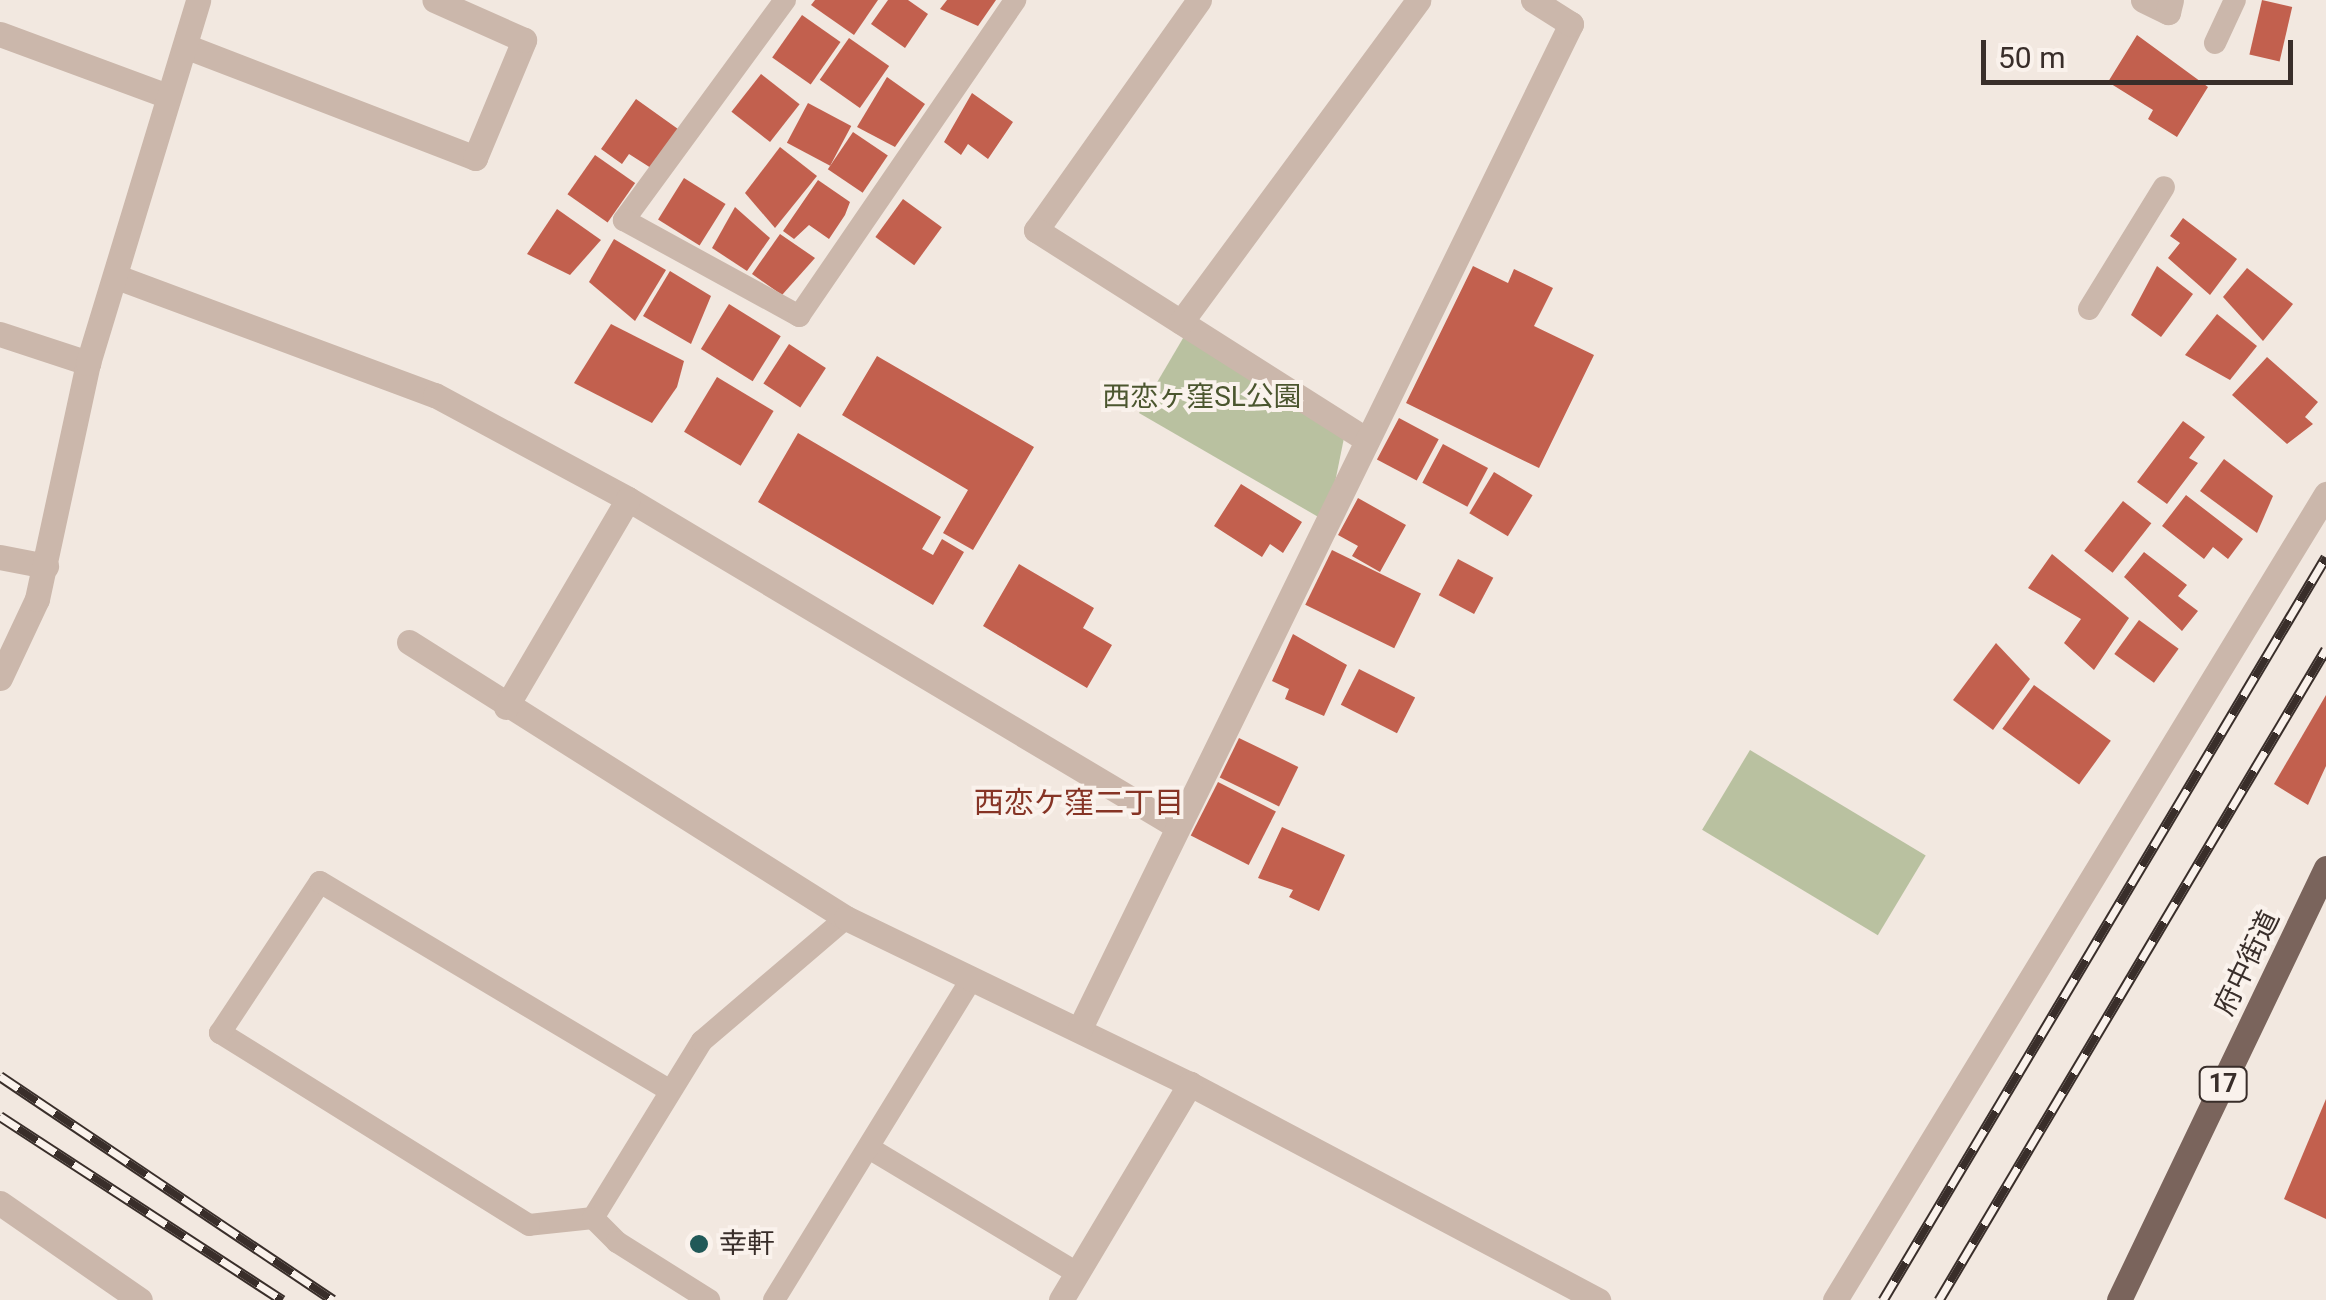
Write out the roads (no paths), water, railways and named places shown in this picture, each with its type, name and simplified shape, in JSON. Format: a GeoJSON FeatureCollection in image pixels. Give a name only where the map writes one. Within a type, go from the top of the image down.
{"type":"FeatureCollection","features":[{"type":"Feature","properties":{"kind":"main road","name":"府中街道"},"geometry":{"type":"LineString","coordinates":[[2120,1300],[2326,868]]}},
{"type":"Feature","properties":{"kind":"street"},"geometry":{"type":"LineString","coordinates":[[0,678],[46,566],[88,362],[118,276],[198,0]]}},
{"type":"Feature","properties":{"kind":"street"},"geometry":{"type":"LineString","coordinates":[[185,46],[476,158],[524,40],[434,0]]}},
{"type":"Feature","properties":{"kind":"street"},"geometry":{"type":"LineString","coordinates":[[1199,0],[1036,230],[1367,440]]}},
{"type":"Feature","properties":{"kind":"street"},"geometry":{"type":"LineString","coordinates":[[1181,322],[1418,0]]}},
{"type":"Feature","properties":{"kind":"street"},"geometry":{"type":"LineString","coordinates":[[1080,1030],[1571,24],[1533,0]]}},
{"type":"Feature","properties":{"kind":"street"},"geometry":{"type":"LineString","coordinates":[[2143,0],[2168,12],[2171,0]]}},
{"type":"Feature","properties":{"kind":"street"},"geometry":{"type":"LineString","coordinates":[[0,34],[168,96]]}},
{"type":"Feature","properties":{"kind":"street"},"geometry":{"type":"LineString","coordinates":[[118,276],[435,396],[628,499],[1178,827]]}},
{"type":"Feature","properties":{"kind":"street"},"geometry":{"type":"LineString","coordinates":[[0,334],[88,362]]}},
{"type":"Feature","properties":{"kind":"street"},"geometry":{"type":"LineString","coordinates":[[1834,1300],[2325,498]]}},
{"type":"Feature","properties":{"kind":"street"},"geometry":{"type":"LineString","coordinates":[[506,707],[628,499]]}},
{"type":"Feature","properties":{"kind":"street"},"geometry":{"type":"LineString","coordinates":[[0,557],[46,566]]}},
{"type":"Feature","properties":{"kind":"street"},"geometry":{"type":"LineString","coordinates":[[409,642],[506,707],[846,918],[1190,1084],[1568,1292],[1598,1300]]}},
{"type":"Feature","properties":{"kind":"street"},"geometry":{"type":"LineString","coordinates":[[1061,1300],[1190,1084]]}},
{"type":"Feature","properties":{"kind":"street"},"geometry":{"type":"LineString","coordinates":[[0,1202],[140,1300]]}},
{"type":"Feature","properties":{"kind":"lane"},"geometry":{"type":"LineString","coordinates":[[785,0],[624,220],[799,316],[1015,0]]}},
{"type":"Feature","properties":{"kind":"lane"},"geometry":{"type":"LineString","coordinates":[[2215,42],[2235,0]]}},
{"type":"Feature","properties":{"kind":"lane"},"geometry":{"type":"LineString","coordinates":[[2089,309],[2164,187]]}},
{"type":"Feature","properties":{"kind":"lane"},"geometry":{"type":"LineString","coordinates":[[594,1218],[529,1225],[220,1033],[320,882],[669,1090]]}},
{"type":"Feature","properties":{"kind":"lane"},"geometry":{"type":"LineString","coordinates":[[594,1218],[702,1041],[746,998],[846,918]]}},
{"type":"Feature","properties":{"kind":"lane"},"geometry":{"type":"LineString","coordinates":[[774,1300],[972,978]]}},
{"type":"Feature","properties":{"kind":"lane"},"geometry":{"type":"LineString","coordinates":[[869,1148],[1078,1273]]}},
{"type":"Feature","properties":{"kind":"lane"},"geometry":{"type":"LineString","coordinates":[[594,1218],[617,1242],[709,1300]]}},
{"type":"Feature","properties":{"kind":"railway"},"geometry":{"type":"LineString","coordinates":[[1883,1300],[2326,557]]}},
{"type":"Feature","properties":{"kind":"railway"},"geometry":{"type":"LineString","coordinates":[[1939,1300],[2326,649]]}},
{"type":"Feature","properties":{"kind":"railway"},"geometry":{"type":"LineString","coordinates":[[0,1076],[333,1300]]}},
{"type":"Feature","properties":{"kind":"railway"},"geometry":{"type":"LineString","coordinates":[[0,1116],[282,1300]]}},
{"type":"Feature","properties":{"kind":"place","name":"幸軒"},"geometry":{"type":"Point","coordinates":[699,1244]}},
{"type":"Feature","properties":{"kind":"district","name":"西恋ケ窪二丁目"},"geometry":{"type":"Point","coordinates":[1079,803]}},
{"type":"Feature","properties":{"kind":"park label","name":"西恋ヶ窪SL公園"},"geometry":{"type":"Point","coordinates":[1202,397]}}]}
